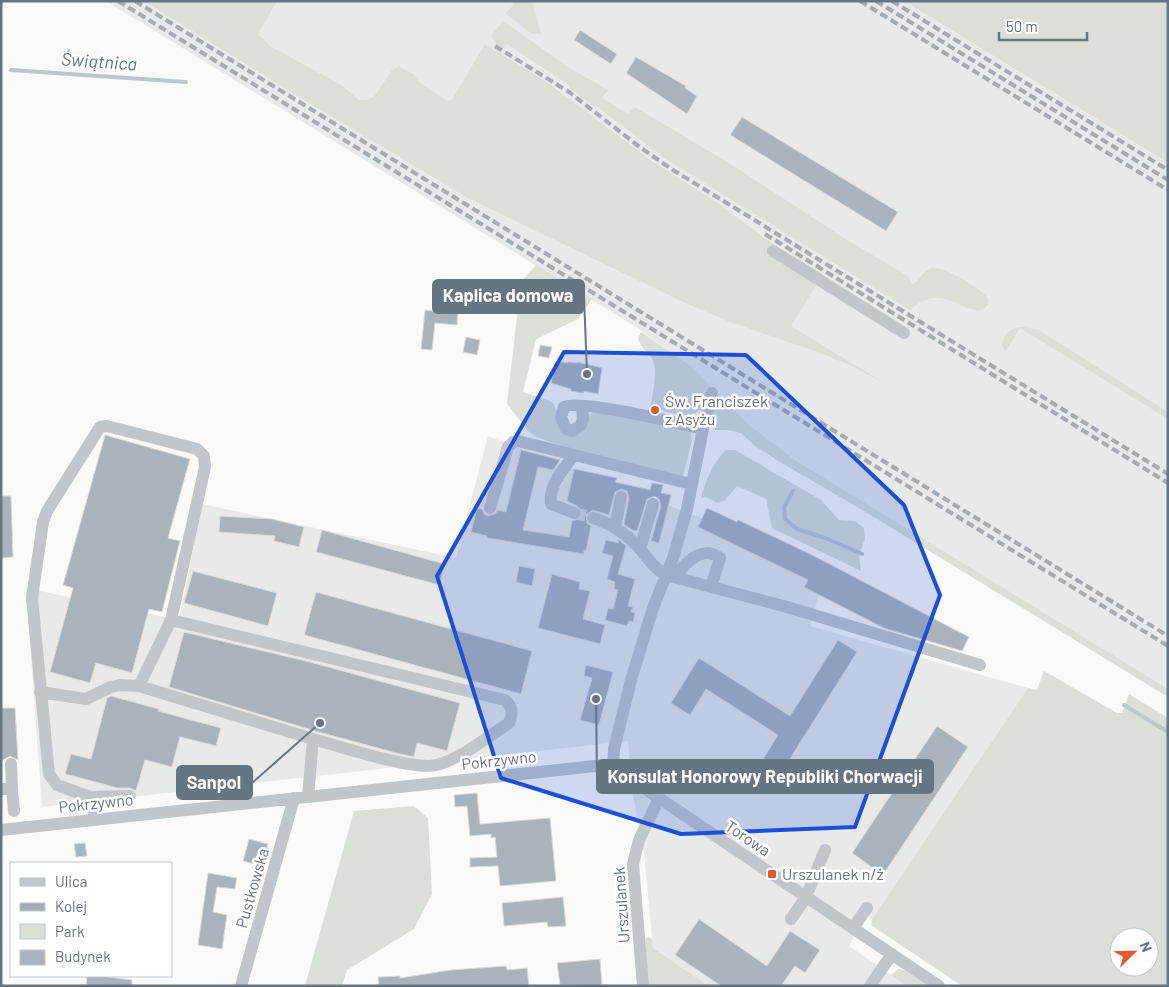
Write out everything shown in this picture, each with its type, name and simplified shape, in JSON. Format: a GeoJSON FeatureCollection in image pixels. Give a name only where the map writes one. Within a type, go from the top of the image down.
{"type":"FeatureCollection","features":[{"type":"Feature","properties":{"kind":"street"},"geometry":{"type":"LineString","coordinates":[[773,251],[904,333]]}},
{"type":"Feature","properties":{"kind":"street"},"geometry":{"type":"LineString","coordinates":[[613,769],[614,749],[631,680],[653,608],[671,576],[687,509],[702,430],[712,394]]}},
{"type":"Feature","properties":{"kind":"street"},"geometry":{"type":"LineString","coordinates":[[582,406],[662,420],[702,430]]}},
{"type":"Feature","properties":{"kind":"street"},"geometry":{"type":"LineString","coordinates":[[130,796],[90,797],[57,785],[49,774],[32,598],[46,511],[100,427],[107,426],[197,449],[204,456],[204,467],[171,620],[139,686]]}},
{"type":"Feature","properties":{"kind":"street"},"geometry":{"type":"LineString","coordinates":[[490,508],[508,447],[513,442],[518,441],[691,484]]}},
{"type":"Feature","properties":{"kind":"street"},"geometry":{"type":"LineString","coordinates":[[574,455],[555,482],[550,498],[552,504],[574,514]]}},
{"type":"Feature","properties":{"kind":"street"},"geometry":{"type":"LineString","coordinates":[[615,527],[621,497]]}},
{"type":"Feature","properties":{"kind":"street"},"geometry":{"type":"LineString","coordinates":[[640,549],[653,504]]}},
{"type":"Feature","properties":{"kind":"street"},"geometry":{"type":"LineString","coordinates":[[593,518],[615,527],[640,549],[653,566],[671,576],[787,607],[980,665]]}},
{"type":"Feature","properties":{"kind":"street"},"geometry":{"type":"LineString","coordinates":[[671,576],[695,558],[708,553],[720,558],[711,587]]}},
{"type":"Feature","properties":{"kind":"street"},"geometry":{"type":"LineString","coordinates":[[40,692],[86,699],[111,687],[120,685],[139,686],[313,739],[426,766],[436,766],[455,757],[509,722],[512,714],[511,706],[505,700],[171,620]]}},
{"type":"Feature","properties":{"kind":"street"},"geometry":{"type":"LineString","coordinates":[[308,797],[313,739]]}},
{"type":"Feature","properties":{"kind":"street"},"geometry":{"type":"LineString","coordinates":[[11,764],[7,789],[14,811]]}},
{"type":"Feature","properties":{"kind":"street","name":"Pokrzywno"},"geometry":{"type":"LineString","coordinates":[[1,830],[595,766],[613,769]]}},
{"type":"Feature","properties":{"kind":"street","name":"Torowa"},"geometry":{"type":"LineString","coordinates":[[613,769],[939,986]]}},
{"type":"Feature","properties":{"kind":"street"},"geometry":{"type":"LineString","coordinates":[[90,797],[94,820]]}},
{"type":"Feature","properties":{"kind":"street","name":"Pustkowska"},"geometry":{"type":"LineString","coordinates":[[241,986],[294,798]]}},
{"type":"Feature","properties":{"kind":"street","name":"Urszulanek"},"geometry":{"type":"LineString","coordinates":[[643,986],[633,864],[639,840],[659,798]]}},
{"type":"Feature","properties":{"kind":"street"},"geometry":{"type":"LineString","coordinates":[[791,919],[806,896],[825,850]]}},
{"type":"Feature","properties":{"kind":"street"},"geometry":{"type":"LineString","coordinates":[[853,928],[867,908]]}},
{"type":"Feature","properties":{"kind":"street"},"geometry":{"type":"LineString","coordinates":[[870,986],[892,954]]}},
{"type":"Feature","properties":{"kind":"highlighted area"},"geometry":{"type":"Polygon","coordinates":[[[564,352],[746,355],[904,505],[940,595],[855,827],[681,834],[501,778],[437,576],[564,352]]]}},
{"type":"Feature","properties":{"kind":"shaded area"},"geometry":{"type":"Polygon","coordinates":[[[106,1],[904,1],[1168,163],[1168,692],[795,460],[748,424],[680,360],[639,329],[106,1]]]}},
{"type":"Feature","properties":{"kind":"shaded area"},"geometry":{"type":"Polygon","coordinates":[[[488,436],[826,566],[810,626],[1028,688],[872,919],[866,916],[849,946],[907,986],[709,986],[653,948],[644,854],[632,790],[628,741],[42,807],[26,588],[179,620],[202,504],[456,558],[488,436]]]}},
{"type":"Feature","properties":{"kind":"green space"},"geometry":{"type":"Polygon","coordinates":[[[144,1],[277,1],[258,34],[270,46],[341,85],[359,100],[374,97],[392,70],[399,66],[413,74],[419,82],[447,101],[452,100],[485,44],[548,83],[650,160],[716,202],[780,249],[823,274],[791,326],[886,384],[850,365],[730,322],[681,301],[468,198],[144,1]]]}},
{"type":"Feature","properties":{"kind":"green space"},"geometry":{"type":"Polygon","coordinates":[[[512,1],[532,1],[541,34],[532,34],[506,14],[513,5],[512,1]]]}},
{"type":"Feature","properties":{"kind":"green space"},"geometry":{"type":"Polygon","coordinates":[[[904,1],[1168,1],[1168,163],[1134,142],[904,1]]]}},
{"type":"Feature","properties":{"kind":"green space"},"geometry":{"type":"Polygon","coordinates":[[[503,21],[568,67],[608,90],[602,98],[628,114],[635,107],[729,163],[847,240],[908,276],[912,285],[926,271],[937,268],[961,278],[977,288],[987,297],[988,305],[981,310],[973,310],[945,299],[935,298],[923,301],[910,310],[666,159],[595,105],[594,107],[570,88],[569,85],[507,44],[502,48],[497,45],[491,36],[503,21]]]}},
{"type":"Feature","properties":{"kind":"green space"},"geometry":{"type":"Polygon","coordinates":[[[536,265],[592,299],[578,319],[536,339],[523,392],[554,404],[561,423],[584,425],[589,414],[599,411],[690,430],[692,440],[682,480],[567,448],[537,437],[529,432],[507,404],[521,282],[536,265]]]}},
{"type":"Feature","properties":{"kind":"green space"},"geometry":{"type":"Polygon","coordinates":[[[1023,327],[1039,330],[1168,412],[1168,419],[1020,328],[1005,352],[1002,345],[1006,334],[1015,328],[1023,327]]]}},
{"type":"Feature","properties":{"kind":"green space"},"geometry":{"type":"Polygon","coordinates":[[[641,332],[691,366],[748,424],[795,460],[1168,689],[1168,697],[864,511],[780,462],[755,446],[741,433],[715,430],[712,415],[703,409],[696,413],[683,415],[651,407],[655,376],[654,365],[653,360],[643,348],[638,338],[641,332]]]}},
{"type":"Feature","properties":{"kind":"green space"},"geometry":{"type":"Polygon","coordinates":[[[726,450],[735,450],[821,500],[839,520],[855,521],[864,528],[865,539],[859,555],[861,571],[772,528],[766,499],[737,486],[725,500],[718,503],[705,497],[701,498],[710,472],[726,450]]]}},
{"type":"Feature","properties":{"kind":"green space"},"geometry":{"type":"Polygon","coordinates":[[[1044,671],[1117,713],[1122,713],[1129,694],[1168,718],[1168,986],[962,986],[871,925],[872,919],[1028,688],[1037,690],[1044,671]]]}},
{"type":"Feature","properties":{"kind":"green space"},"geometry":{"type":"Polygon","coordinates":[[[414,806],[428,818],[432,894],[414,929],[347,970],[342,986],[305,986],[354,811],[414,806]]]}},
{"type":"Feature","properties":{"kind":"green space"},"geometry":{"type":"Polygon","coordinates":[[[648,937],[652,939],[653,948],[709,986],[648,986],[645,939],[648,937]]]}},
{"type":"Feature","properties":{"kind":"green space"},"geometry":{"type":"Polygon","coordinates":[[[898,969],[904,970],[928,986],[907,986],[891,975],[898,969]]]}},
{"type":"Feature","properties":{"kind":"building"},"geometry":{"type":"Polygon","coordinates":[[[580,30],[617,54],[611,64],[574,40],[580,30]]]}},
{"type":"Feature","properties":{"kind":"building"},"geometry":{"type":"Polygon","coordinates":[[[636,57],[686,86],[685,88],[697,96],[687,114],[626,73],[636,57]]]}},
{"type":"Feature","properties":{"kind":"building"},"geometry":{"type":"Polygon","coordinates":[[[742,117],[898,212],[886,231],[730,135],[742,117]]]}},
{"type":"Feature","properties":{"kind":"building"},"geometry":{"type":"Polygon","coordinates":[[[425,310],[458,314],[457,325],[435,323],[432,350],[421,349],[425,310]]]}},
{"type":"Feature","properties":{"kind":"building"},"geometry":{"type":"Polygon","coordinates":[[[466,337],[480,340],[477,355],[463,352],[466,337]]]}},
{"type":"Feature","properties":{"kind":"building"},"geometry":{"type":"Polygon","coordinates":[[[540,345],[552,347],[549,358],[538,356],[540,345]]]}},
{"type":"Feature","properties":{"kind":"building"},"geometry":{"type":"Polygon","coordinates":[[[556,361],[577,362],[602,368],[598,394],[571,391],[571,389],[551,383],[556,361]]]}},
{"type":"Feature","properties":{"kind":"building"},"geometry":{"type":"Polygon","coordinates":[[[105,435],[190,459],[168,538],[180,541],[162,612],[149,609],[132,673],[96,663],[90,683],[50,672],[73,588],[63,585],[105,435]]]}},
{"type":"Feature","properties":{"kind":"building"},"geometry":{"type":"Polygon","coordinates":[[[521,450],[560,460],[553,470],[538,467],[523,530],[569,537],[572,521],[579,519],[582,512],[577,506],[567,501],[574,469],[617,478],[615,482],[650,490],[652,483],[663,485],[661,493],[671,495],[659,543],[651,541],[661,506],[659,499],[655,496],[647,499],[637,531],[632,530],[624,524],[629,498],[627,491],[622,489],[615,492],[609,515],[592,510],[586,515],[587,523],[591,526],[584,554],[487,538],[487,536],[471,532],[477,508],[482,509],[484,514],[488,516],[495,514],[498,510],[506,512],[521,450]]]}},
{"type":"Feature","properties":{"kind":"building"},"geometry":{"type":"Polygon","coordinates":[[[1,496],[11,496],[13,557],[1,558],[1,496]]]}},
{"type":"Feature","properties":{"kind":"building"},"geometry":{"type":"Polygon","coordinates":[[[707,508],[737,522],[738,520],[810,554],[969,637],[962,651],[884,628],[804,587],[808,580],[698,527],[707,508]]]}},
{"type":"Feature","properties":{"kind":"building"},"geometry":{"type":"Polygon","coordinates":[[[220,516],[272,519],[304,527],[299,547],[274,541],[275,536],[219,532],[220,516]]]}},
{"type":"Feature","properties":{"kind":"building"},"geometry":{"type":"Polygon","coordinates":[[[322,530],[445,564],[439,585],[316,552],[322,530]]]}},
{"type":"Feature","properties":{"kind":"building"},"geometry":{"type":"Polygon","coordinates":[[[606,540],[618,543],[619,540],[626,546],[618,574],[635,579],[628,606],[633,607],[631,612],[635,613],[633,622],[629,621],[627,626],[605,620],[608,608],[613,609],[618,590],[614,589],[615,582],[607,579],[613,556],[602,553],[606,540]]]}},
{"type":"Feature","properties":{"kind":"building"},"geometry":{"type":"Polygon","coordinates":[[[519,566],[535,569],[532,586],[516,582],[519,566]]]}},
{"type":"Feature","properties":{"kind":"building"},"geometry":{"type":"Polygon","coordinates":[[[193,571],[277,593],[268,626],[184,603],[193,571]]]}},
{"type":"Feature","properties":{"kind":"building"},"geometry":{"type":"Polygon","coordinates":[[[552,574],[580,582],[579,589],[590,591],[583,619],[605,625],[600,644],[538,628],[552,574]]]}},
{"type":"Feature","properties":{"kind":"building"},"geometry":{"type":"Polygon","coordinates":[[[316,592],[532,651],[521,694],[304,635],[316,592]]]}},
{"type":"Feature","properties":{"kind":"building"},"geometry":{"type":"Polygon","coordinates":[[[184,632],[310,662],[460,703],[447,751],[417,743],[414,757],[396,753],[169,687],[184,632]]]}},
{"type":"Feature","properties":{"kind":"building"},"geometry":{"type":"Polygon","coordinates":[[[838,640],[857,652],[781,773],[762,761],[778,735],[706,689],[690,715],[671,703],[699,658],[790,716],[838,640]]]}},
{"type":"Feature","properties":{"kind":"building"},"geometry":{"type":"Polygon","coordinates":[[[586,665],[613,672],[599,725],[580,720],[592,678],[584,676],[586,665]]]}},
{"type":"Feature","properties":{"kind":"building"},"geometry":{"type":"Polygon","coordinates":[[[111,696],[221,728],[216,746],[180,737],[172,767],[145,760],[136,791],[130,788],[118,788],[65,774],[71,754],[91,759],[107,698],[111,696]]]}},
{"type":"Feature","properties":{"kind":"building"},"geometry":{"type":"Polygon","coordinates":[[[1,708],[15,708],[18,760],[10,756],[1,761],[1,708]]]}},
{"type":"Feature","properties":{"kind":"building"},"geometry":{"type":"Polygon","coordinates":[[[937,726],[968,747],[883,875],[852,853],[937,726]]]}},
{"type":"Feature","properties":{"kind":"building"},"geometry":{"type":"Polygon","coordinates":[[[477,793],[480,824],[550,818],[556,881],[500,886],[498,866],[470,867],[470,858],[497,857],[495,837],[491,838],[491,834],[470,836],[467,806],[455,807],[454,795],[477,793]]]}},
{"type":"Feature","properties":{"kind":"building"},"geometry":{"type":"Polygon","coordinates":[[[249,839],[268,844],[262,866],[243,861],[249,839]]]}},
{"type":"Feature","properties":{"kind":"building"},"geometry":{"type":"Polygon","coordinates":[[[85,843],[87,856],[76,857],[74,844],[85,843]]]}},
{"type":"Feature","properties":{"kind":"building"},"geometry":{"type":"Polygon","coordinates":[[[208,873],[237,878],[235,889],[217,887],[213,912],[227,915],[222,949],[198,945],[208,873]]]}},
{"type":"Feature","properties":{"kind":"building"},"geometry":{"type":"Polygon","coordinates":[[[563,897],[566,926],[548,927],[547,922],[504,926],[502,903],[563,897]]]}},
{"type":"Feature","properties":{"kind":"building"},"geometry":{"type":"Polygon","coordinates":[[[699,919],[767,966],[790,931],[820,950],[805,973],[795,966],[781,986],[721,986],[675,955],[699,919]]]}},
{"type":"Feature","properties":{"kind":"building"},"geometry":{"type":"Polygon","coordinates":[[[600,959],[602,986],[560,985],[557,963],[600,959]]]}},
{"type":"Feature","properties":{"kind":"building"},"geometry":{"type":"Polygon","coordinates":[[[506,966],[507,970],[527,968],[529,986],[379,986],[378,977],[400,976],[400,978],[451,970],[506,966]]]}},
{"type":"Feature","properties":{"kind":"building"},"geometry":{"type":"Polygon","coordinates":[[[87,977],[132,980],[132,986],[86,986],[87,977]]]}},
{"type":"Feature","properties":{"kind":"waterway","name":"Świątnica"},"geometry":{"type":"LineString","coordinates":[[11,70],[186,82]]}},
{"type":"Feature","properties":{"kind":"waterway"},"geometry":{"type":"LineString","coordinates":[[793,491],[784,507],[785,519],[797,529],[828,539],[862,554]]}},
{"type":"Feature","properties":{"kind":"waterway"},"geometry":{"type":"LineString","coordinates":[[1124,705],[1168,732]]}},
{"type":"Feature","properties":{"kind":"tunnel"},"geometry":{"type":"LineString","coordinates":[[574,513],[593,518]]}},
{"type":"Feature","properties":{"kind":"railway"},"geometry":{"type":"LineString","coordinates":[[118,1],[1168,646]]}},
{"type":"Feature","properties":{"kind":"railway"},"geometry":{"type":"LineString","coordinates":[[135,1],[1168,636]]}},
{"type":"Feature","properties":{"kind":"railway"},"geometry":{"type":"LineString","coordinates":[[860,1],[1168,190]]}},
{"type":"Feature","properties":{"kind":"railway"},"geometry":{"type":"LineString","coordinates":[[876,1],[1168,180]]}},
{"type":"Feature","properties":{"kind":"railway"},"geometry":{"type":"LineString","coordinates":[[892,1],[1168,170]]}},
{"type":"Feature","properties":{"kind":"railway"},"geometry":{"type":"LineString","coordinates":[[495,46],[569,92],[641,148],[673,170],[1168,474]]}},
{"type":"Feature","properties":{"kind":"railway"},"geometry":{"type":"LineString","coordinates":[[765,234],[1168,483]]}},
{"type":"Feature","properties":{"kind":"place","name":"Kaplica domowa"},"geometry":{"type":"Point","coordinates":[587,374]}},
{"type":"Feature","properties":{"kind":"place","name":"Św. Franciszek z Asyżu"},"geometry":{"type":"Point","coordinates":[655,410]}},
{"type":"Feature","properties":{"kind":"place","name":"Konsulat Honorowy Republiki Chorwacji"},"geometry":{"type":"Point","coordinates":[596,699]}},
{"type":"Feature","properties":{"kind":"place","name":"Sanpol"},"geometry":{"type":"Point","coordinates":[320,723]}},
{"type":"Feature","properties":{"kind":"place","name":"Urszulanek n/ż"},"geometry":{"type":"Point","coordinates":[772,874]}}]}
